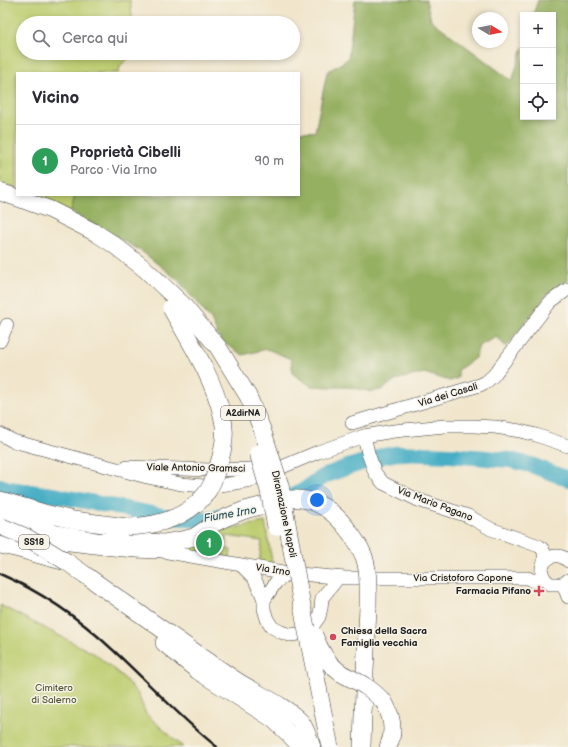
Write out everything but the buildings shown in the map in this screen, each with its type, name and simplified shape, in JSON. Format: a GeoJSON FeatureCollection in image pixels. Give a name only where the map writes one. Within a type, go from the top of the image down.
{"type":"FeatureCollection","features":[{"type":"Feature","properties":{"kind":"highway","name":"Diramazione Napoli"},"geometry":{"type":"LineString","coordinates":[[0,192],[51,210],[96,233],[113,244],[145,269],[182,304],[218,347],[248,396],[262,429],[280,485],[330,747]]}},
{"type":"Feature","properties":{"kind":"highway","name":"Diramazione Napoli"},"geometry":{"type":"LineString","coordinates":[[0,203],[46,219],[75,233],[92,243],[137,275],[171,308],[204,347],[229,386],[242,409],[252,434],[268,491],[311,743]]}},
{"type":"Feature","properties":{"kind":"highway"},"geometry":{"type":"LineString","coordinates":[[0,500],[73,520],[127,527],[141,527],[173,519],[192,508],[204,496],[214,480],[224,448],[225,428],[216,396],[206,370],[171,308]]}},
{"type":"Feature","properties":{"kind":"highway"},"geometry":{"type":"LineString","coordinates":[[280,485],[286,490],[317,645],[328,660],[338,670],[366,686],[378,695],[384,702],[390,712],[392,723],[392,735],[388,747]]}},
{"type":"Feature","properties":{"kind":"highway"},"geometry":{"type":"LineString","coordinates":[[103,541],[135,540],[163,543],[186,539],[194,537],[227,517],[282,499],[296,498],[313,501],[327,508],[340,520],[357,543],[366,563],[368,607],[362,747]]}},
{"type":"Feature","properties":{"kind":"highway"},"geometry":{"type":"LineString","coordinates":[[0,514],[49,530]]}},
{"type":"Feature","properties":{"kind":"highway","name":"SS18"},"geometry":{"type":"LineString","coordinates":[[0,526],[26,537],[67,562],[127,605]]}},
{"type":"Feature","properties":{"kind":"highway"},"geometry":{"type":"LineString","coordinates":[[0,544],[67,562]]}},
{"type":"Feature","properties":{"kind":"highway"},"geometry":{"type":"LineString","coordinates":[[127,605],[157,637],[198,671],[273,719],[289,734],[311,743]]}},
{"type":"Feature","properties":{"kind":"highway"},"geometry":{"type":"LineString","coordinates":[[127,605],[241,683],[286,709],[302,724],[311,743]]}},
{"type":"Feature","properties":{"kind":"main road","name":"Via dei Casali"},"geometry":{"type":"LineString","coordinates":[[352,423],[453,394],[486,382],[493,376],[550,302],[564,292]]}},
{"type":"Feature","properties":{"kind":"main road"},"geometry":{"type":"LineString","coordinates":[[0,341],[7,325]]}},
{"type":"Feature","properties":{"kind":"main road","name":"Viale Antonio Gramsci"},"geometry":{"type":"LineString","coordinates":[[0,434],[13,441],[147,477],[167,482],[204,486],[251,480],[318,452],[364,436],[394,430],[445,426],[495,427],[520,431],[568,446]]}},
{"type":"Feature","properties":{"kind":"main road","name":"Via Mario Pagano"},"geometry":{"type":"LineString","coordinates":[[364,436],[375,473],[382,482],[418,500],[468,516],[491,529],[539,546],[543,549],[544,563]]}},
{"type":"Feature","properties":{"kind":"main road","name":"Via Irno"},"geometry":{"type":"LineString","coordinates":[[0,522],[288,573],[338,578],[380,578]]}},
{"type":"Feature","properties":{"kind":"main road","name":"Via Irno"},"geometry":{"type":"LineString","coordinates":[[0,537],[89,547],[168,552]]}},
{"type":"Feature","properties":{"kind":"main road"},"geometry":{"type":"LineString","coordinates":[[568,561],[563,557],[554,556],[547,560],[542,567],[544,577],[550,584],[566,582],[568,597]]}},
{"type":"Feature","properties":{"kind":"main road"},"geometry":{"type":"LineString","coordinates":[[242,566],[254,578],[264,600],[266,619],[272,627],[281,632],[290,634],[299,634],[314,624],[319,617],[322,598],[338,578]]}},
{"type":"Feature","properties":{"kind":"main road"},"geometry":{"type":"LineString","coordinates":[[264,600],[276,582],[288,573]]}},
{"type":"Feature","properties":{"kind":"main road"},"geometry":{"type":"LineString","coordinates":[[311,575],[322,598]]}},
{"type":"Feature","properties":{"kind":"main road","name":"Via Cristoforo Capone"},"geometry":{"type":"LineString","coordinates":[[380,578],[528,578],[534,581],[544,577]]}},
{"type":"Feature","properties":{"kind":"green space"},"geometry":{"type":"Polygon","coordinates":[[[0,0],[130,0],[132,16],[16,16],[16,60],[126,60],[120,66],[119,72],[16,72],[16,188],[0,183],[0,0]]]}},
{"type":"Feature","properties":{"kind":"green space"},"geometry":{"type":"Polygon","coordinates":[[[355,0],[426,0],[431,20],[512,81],[520,56],[520,120],[556,120],[556,12],[534,12],[538,0],[568,0],[568,281],[549,292],[506,347],[497,337],[479,346],[475,358],[458,370],[458,378],[450,381],[424,373],[395,380],[384,389],[372,392],[349,387],[311,386],[293,374],[291,359],[267,349],[243,355],[221,341],[211,320],[178,280],[140,250],[71,212],[75,196],[300,196],[300,131],[315,132],[327,72],[348,59],[355,0]]]}},
{"type":"Feature","properties":{"kind":"green space"},"geometry":{"type":"Polygon","coordinates":[[[35,196],[75,196],[71,212],[35,196]]]}},
{"type":"Feature","properties":{"kind":"green space"},"geometry":{"type":"Polygon","coordinates":[[[265,522],[273,566],[259,563],[262,541],[227,536],[224,548],[231,550],[230,558],[192,551],[189,545],[212,532],[265,522]]]}},
{"type":"Feature","properties":{"kind":"green space","name":"Cimitero di Salerno"},"geometry":{"type":"Polygon","coordinates":[[[0,605],[95,654],[122,676],[138,694],[146,714],[183,747],[0,747],[0,605]]]}},
{"type":"Feature","properties":{"kind":"waterway","name":"Fiume Irno"},"geometry":{"type":"LineString","coordinates":[[284,500],[303,491],[322,477],[383,456],[399,453],[450,455],[510,460],[531,465],[568,479]]}},
{"type":"Feature","properties":{"kind":"waterway","name":"Fiume Irno"},"geometry":{"type":"LineString","coordinates":[[0,486],[9,489],[59,496],[163,516],[201,520],[227,516]]}},
{"type":"Feature","properties":{"kind":"railway"},"geometry":{"type":"LineString","coordinates":[[0,574],[31,589],[74,617],[126,662],[164,700],[217,747]]}},
{"type":"Feature","properties":{"kind":"place","name":"Proprietà Cibelli"},"geometry":{"type":"Point","coordinates":[209,543]}},
{"type":"Feature","properties":{"kind":"place","name":"Farmacia Pifano"},"geometry":{"type":"Point","coordinates":[539,591]}},
{"type":"Feature","properties":{"kind":"place","name":"Chiesa della Sacra Famiglia vecchia"},"geometry":{"type":"Point","coordinates":[333,637]}}]}
